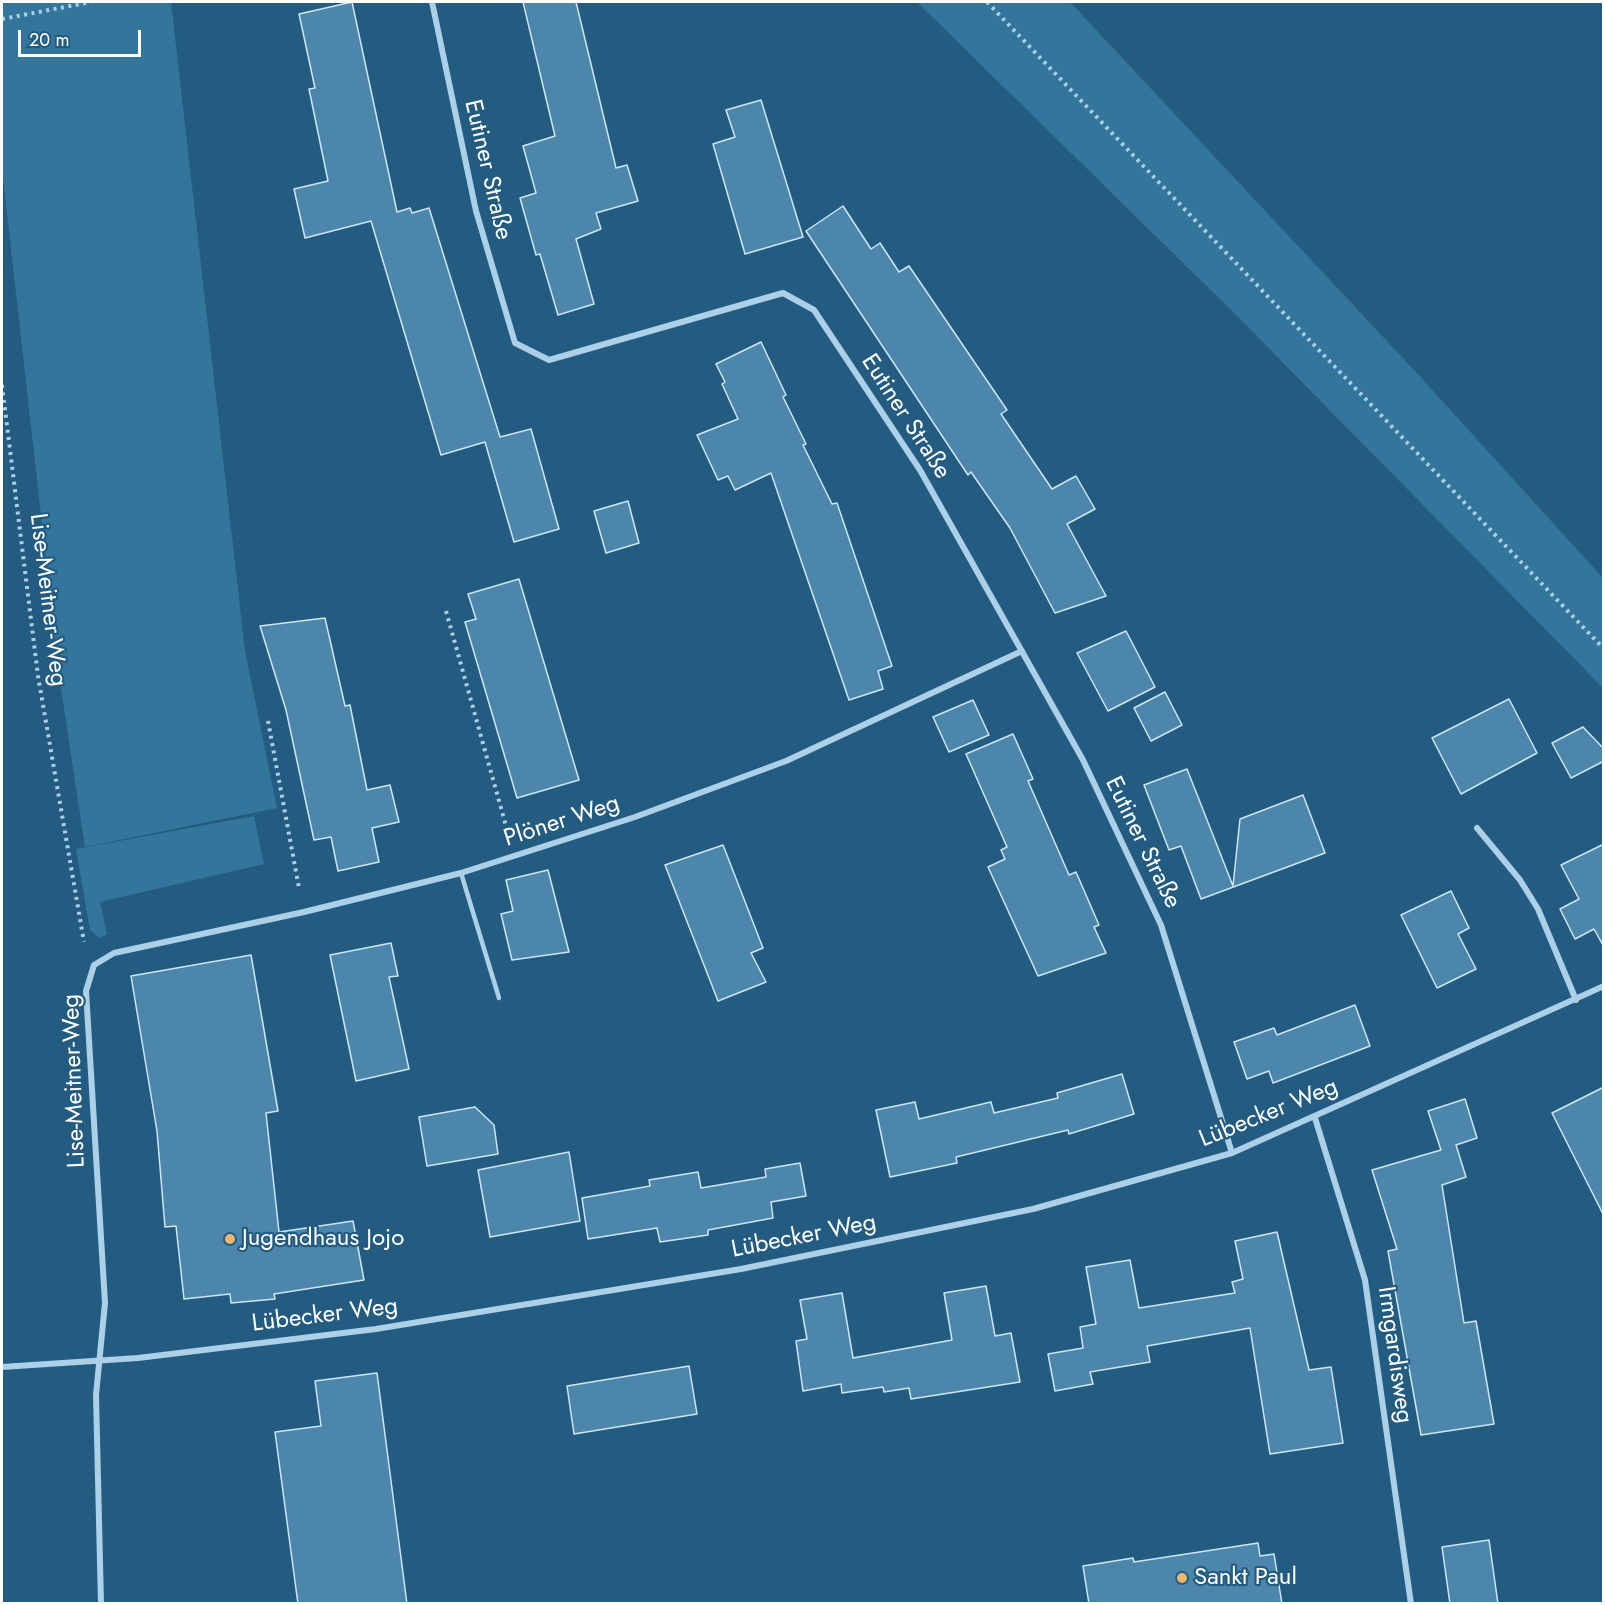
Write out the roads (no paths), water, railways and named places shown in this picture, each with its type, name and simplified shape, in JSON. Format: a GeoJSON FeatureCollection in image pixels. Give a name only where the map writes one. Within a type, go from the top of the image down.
{"type":"FeatureCollection","features":[{"type":"Feature","properties":{"kind":"street","name":"Eutiner Straße"},"geometry":{"type":"LineString","coordinates":[[432,2],[476,211],[515,343],[549,360],[783,293],[814,309],[920,470],[1083,760],[1161,925],[1232,1153]]}},
{"type":"Feature","properties":{"kind":"street","name":"Plöner Weg"},"geometry":{"type":"LineString","coordinates":[[94,965],[114,953],[304,912],[461,873],[635,817],[786,761],[1022,651]]}},
{"type":"Feature","properties":{"kind":"street"},"geometry":{"type":"LineString","coordinates":[[1477,828],[1520,880],[1538,909],[1576,1000]]}},
{"type":"Feature","properties":{"kind":"street","name":"Lise-Meitner-Weg"},"geometry":{"type":"LineString","coordinates":[[94,965],[86,991],[105,1303],[96,1395],[101,1604]]}},
{"type":"Feature","properties":{"kind":"street","name":"Lübecker Weg"},"geometry":{"type":"LineString","coordinates":[[2,1367],[101,1360],[376,1329],[741,1269],[1033,1209],[1232,1153],[1603,989]]}},
{"type":"Feature","properties":{"kind":"street","name":"Irmgardisweg"},"geometry":{"type":"LineString","coordinates":[[1314,1118],[1365,1280],[1411,1604]]}},
{"type":"Feature","properties":{"kind":"lane"},"geometry":{"type":"LineString","coordinates":[[461,873],[499,998]]}},
{"type":"Feature","properties":{"kind":"place","name":"Jugendhaus Jojo"},"geometry":{"type":"Point","coordinates":[230,1239]}},
{"type":"Feature","properties":{"kind":"place","name":"Sankt Paul"},"geometry":{"type":"Point","coordinates":[1182,1578]}}]}
